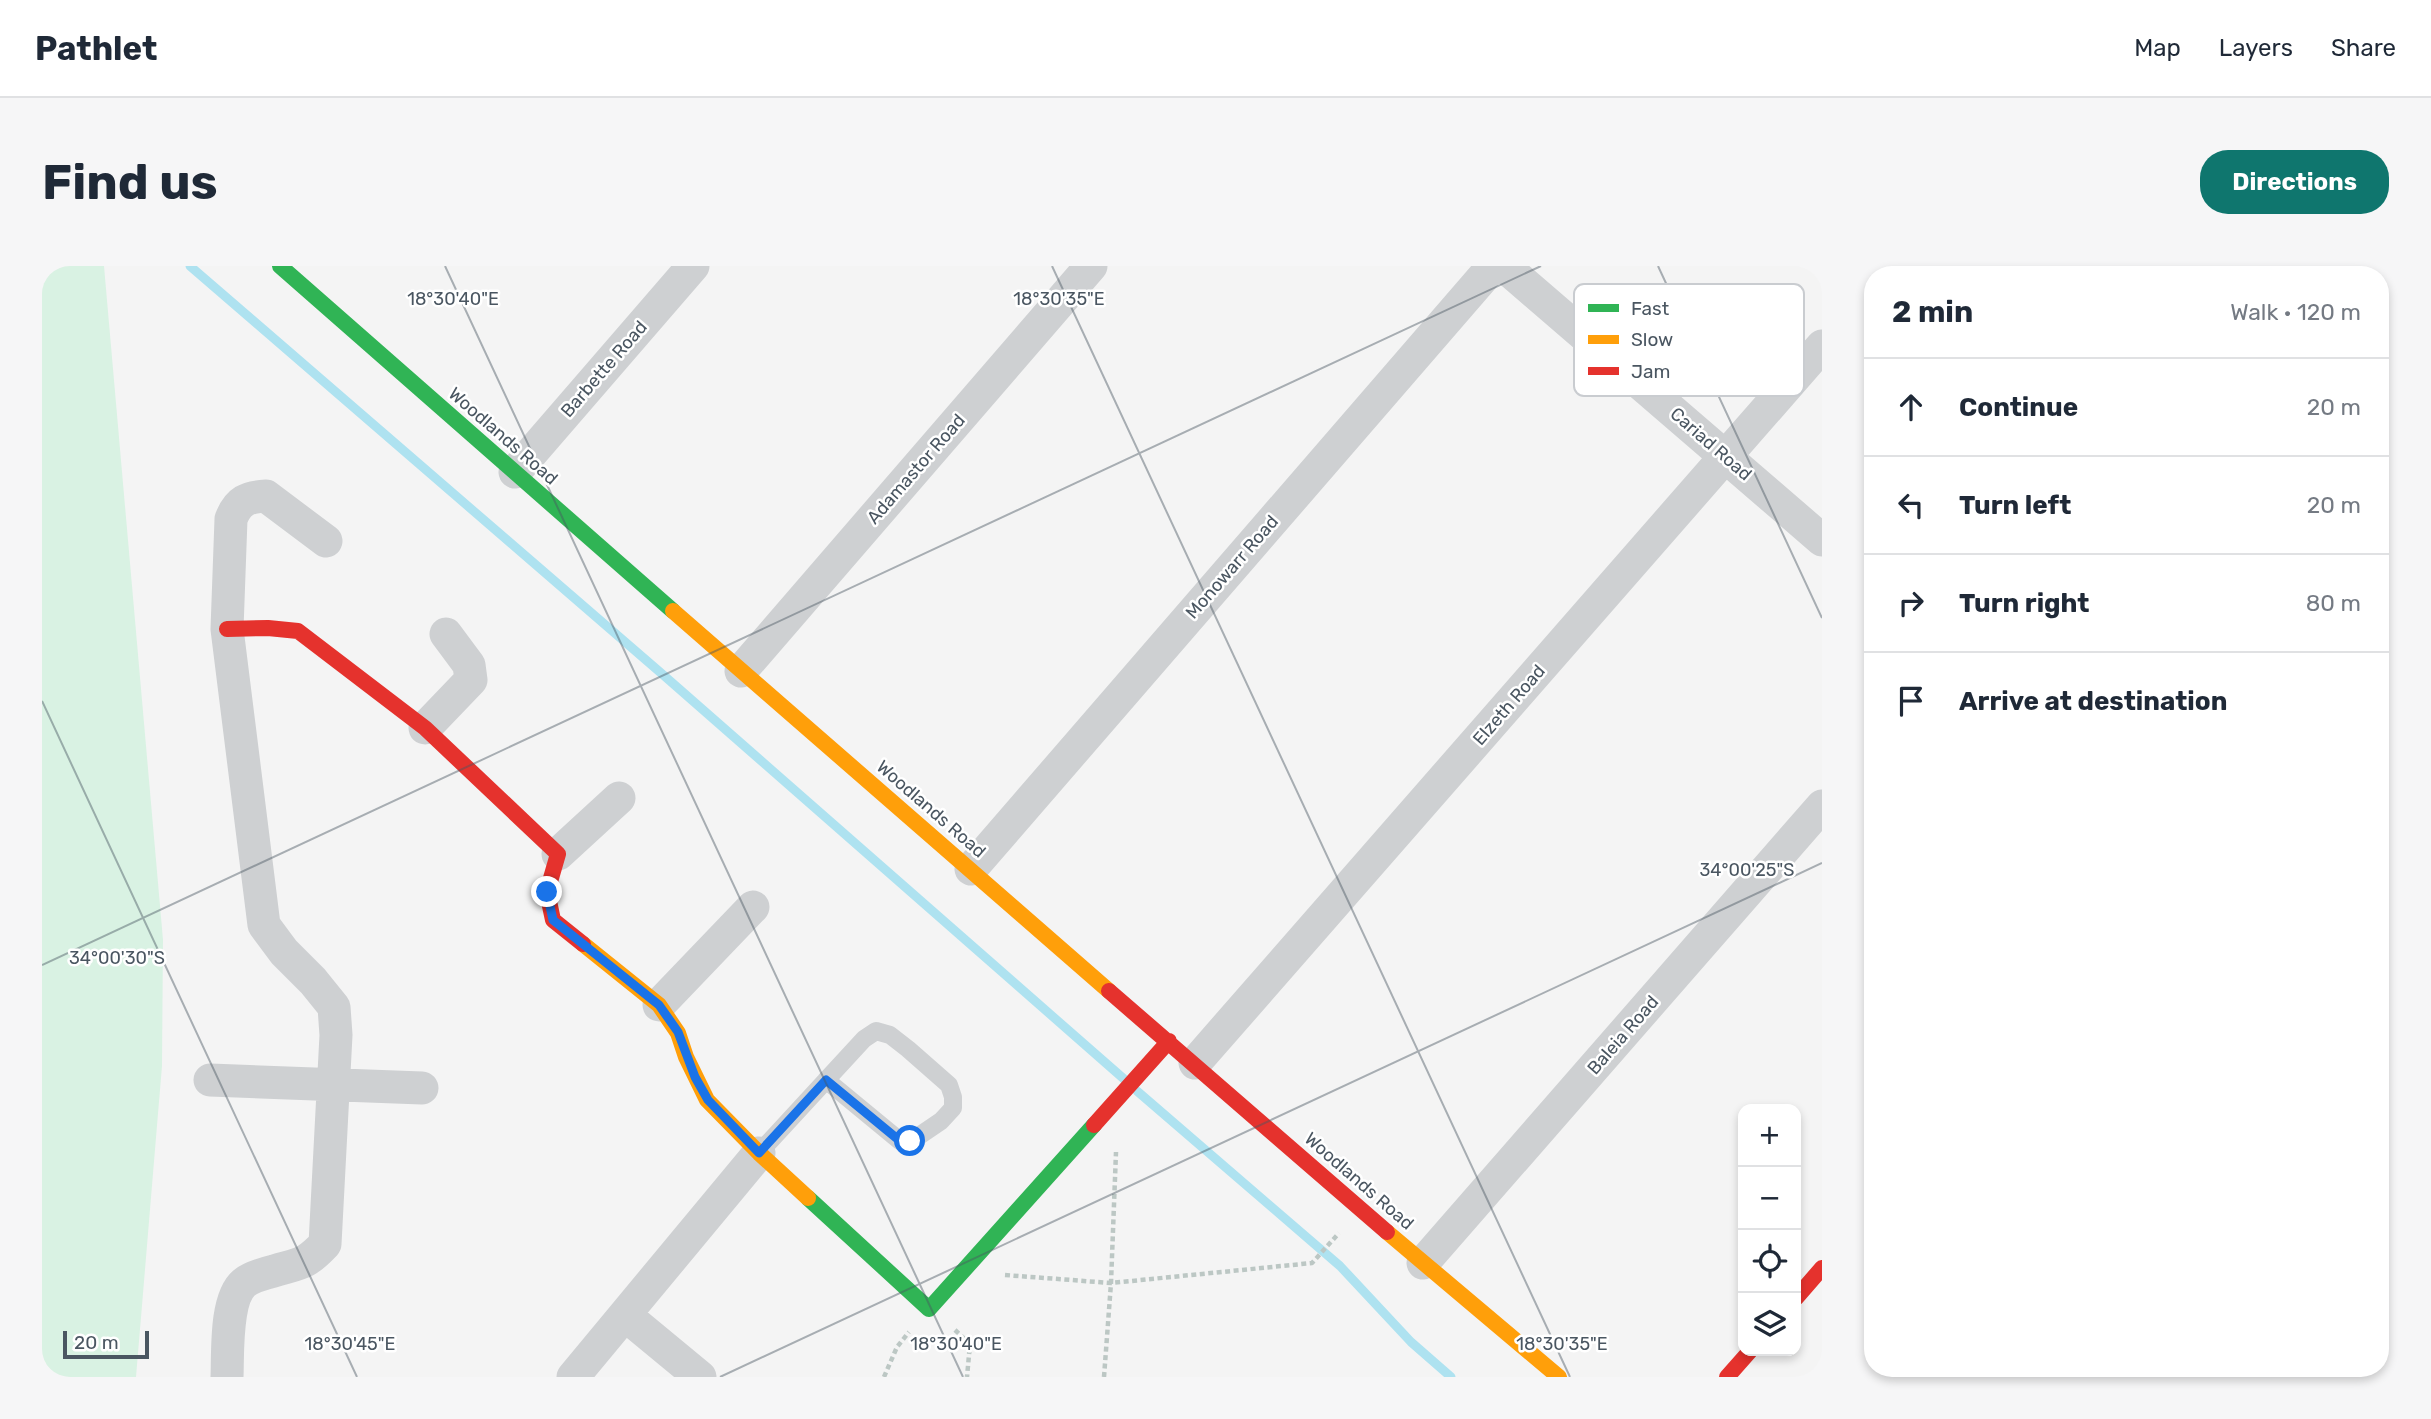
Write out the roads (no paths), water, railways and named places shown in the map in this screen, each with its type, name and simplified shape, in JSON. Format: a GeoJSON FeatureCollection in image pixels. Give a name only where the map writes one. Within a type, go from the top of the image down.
{"type":"FeatureCollection","features":[{"type":"Feature","properties":{"kind":"street","name":"Barbette Road"},"geometry":{"type":"LineString","coordinates":[[515,472],[693,266]]}},
{"type":"Feature","properties":{"kind":"street","name":"Adamastor Road"},"geometry":{"type":"LineString","coordinates":[[741,671],[1091,266]]}},
{"type":"Feature","properties":{"kind":"street","name":"Monowarr Road"},"geometry":{"type":"LineString","coordinates":[[971,869],[1493,266]]}},
{"type":"Feature","properties":{"kind":"street","name":"Cariad Road"},"geometry":{"type":"LineString","coordinates":[[1504,266],[1574,326]]}},
{"type":"Feature","properties":{"kind":"street","name":"Woodlands Road"},"geometry":{"type":"LineString","coordinates":[[285,268],[741,671],[1423,1263],[1559,1377]]}},
{"type":"Feature","properties":{"kind":"street","name":"Elzeth Road"},"geometry":{"type":"LineString","coordinates":[[1804,367],[1822,346]]}},
{"type":"Feature","properties":{"kind":"street","name":"Cariad Road"},"geometry":{"type":"LineString","coordinates":[[1654,396],[1822,540]]}},
{"type":"Feature","properties":{"kind":"street","name":"Elzeth Road"},"geometry":{"type":"LineString","coordinates":[[1195,1063],[1778,396]]}},
{"type":"Feature","properties":{"kind":"street"},"geometry":{"type":"LineString","coordinates":[[226,1377],[233,1301],[244,1283],[272,1271],[300,1265],[325,1244],[336,1035],[334,1007],[284,952],[264,925],[228,629],[232,519],[236,508],[244,500],[266,496],[326,541]]}},
{"type":"Feature","properties":{"kind":"street"},"geometry":{"type":"LineString","coordinates":[[228,629],[268,628],[298,631],[425,728],[558,854]]}},
{"type":"Feature","properties":{"kind":"street"},"geometry":{"type":"LineString","coordinates":[[425,728],[471,680],[469,665],[446,634]]}},
{"type":"Feature","properties":{"kind":"street"},"geometry":{"type":"LineString","coordinates":[[619,798],[558,854],[547,892],[553,920],[659,1005],[678,1032],[695,1077],[708,1100],[759,1153],[929,1309],[1169,1041]]}},
{"type":"Feature","properties":{"kind":"street","name":"Baleia Road"},"geometry":{"type":"LineString","coordinates":[[1423,1263],[1822,806]]}},
{"type":"Feature","properties":{"kind":"street"},"geometry":{"type":"LineString","coordinates":[[659,1005],[753,907]]}},
{"type":"Feature","properties":{"kind":"street"},"geometry":{"type":"LineString","coordinates":[[210,1080],[422,1088]]}},
{"type":"Feature","properties":{"kind":"street"},"geometry":{"type":"LineString","coordinates":[[572,1377],[759,1153]]}},
{"type":"Feature","properties":{"kind":"street"},"geometry":{"type":"LineString","coordinates":[[1800,1293],[1822,1268]]}},
{"type":"Feature","properties":{"kind":"street"},"geometry":{"type":"LineString","coordinates":[[625,1315],[700,1377]]}},
{"type":"Feature","properties":{"kind":"street"},"geometry":{"type":"LineString","coordinates":[[1727,1377],[1746,1356]]}},
{"type":"Feature","properties":{"kind":"lane"},"geometry":{"type":"LineString","coordinates":[[759,1153],[864,1038],[876,1031],[890,1035],[949,1084],[953,1108],[941,1121],[916,1138],[900,1141],[826,1080]]}},
{"type":"Feature","properties":{"kind":"waterway"},"geometry":{"type":"LineString","coordinates":[[190,266],[661,673],[1124,1079]]}},
{"type":"Feature","properties":{"kind":"waterway"},"geometry":{"type":"LineString","coordinates":[[1137,1091],[1340,1266],[1411,1342],[1451,1377]]}},
{"type":"Feature","properties":{"kind":"waterway"},"geometry":{"type":"LineString","coordinates":[[1815,1377],[1822,1371]]}}]}
